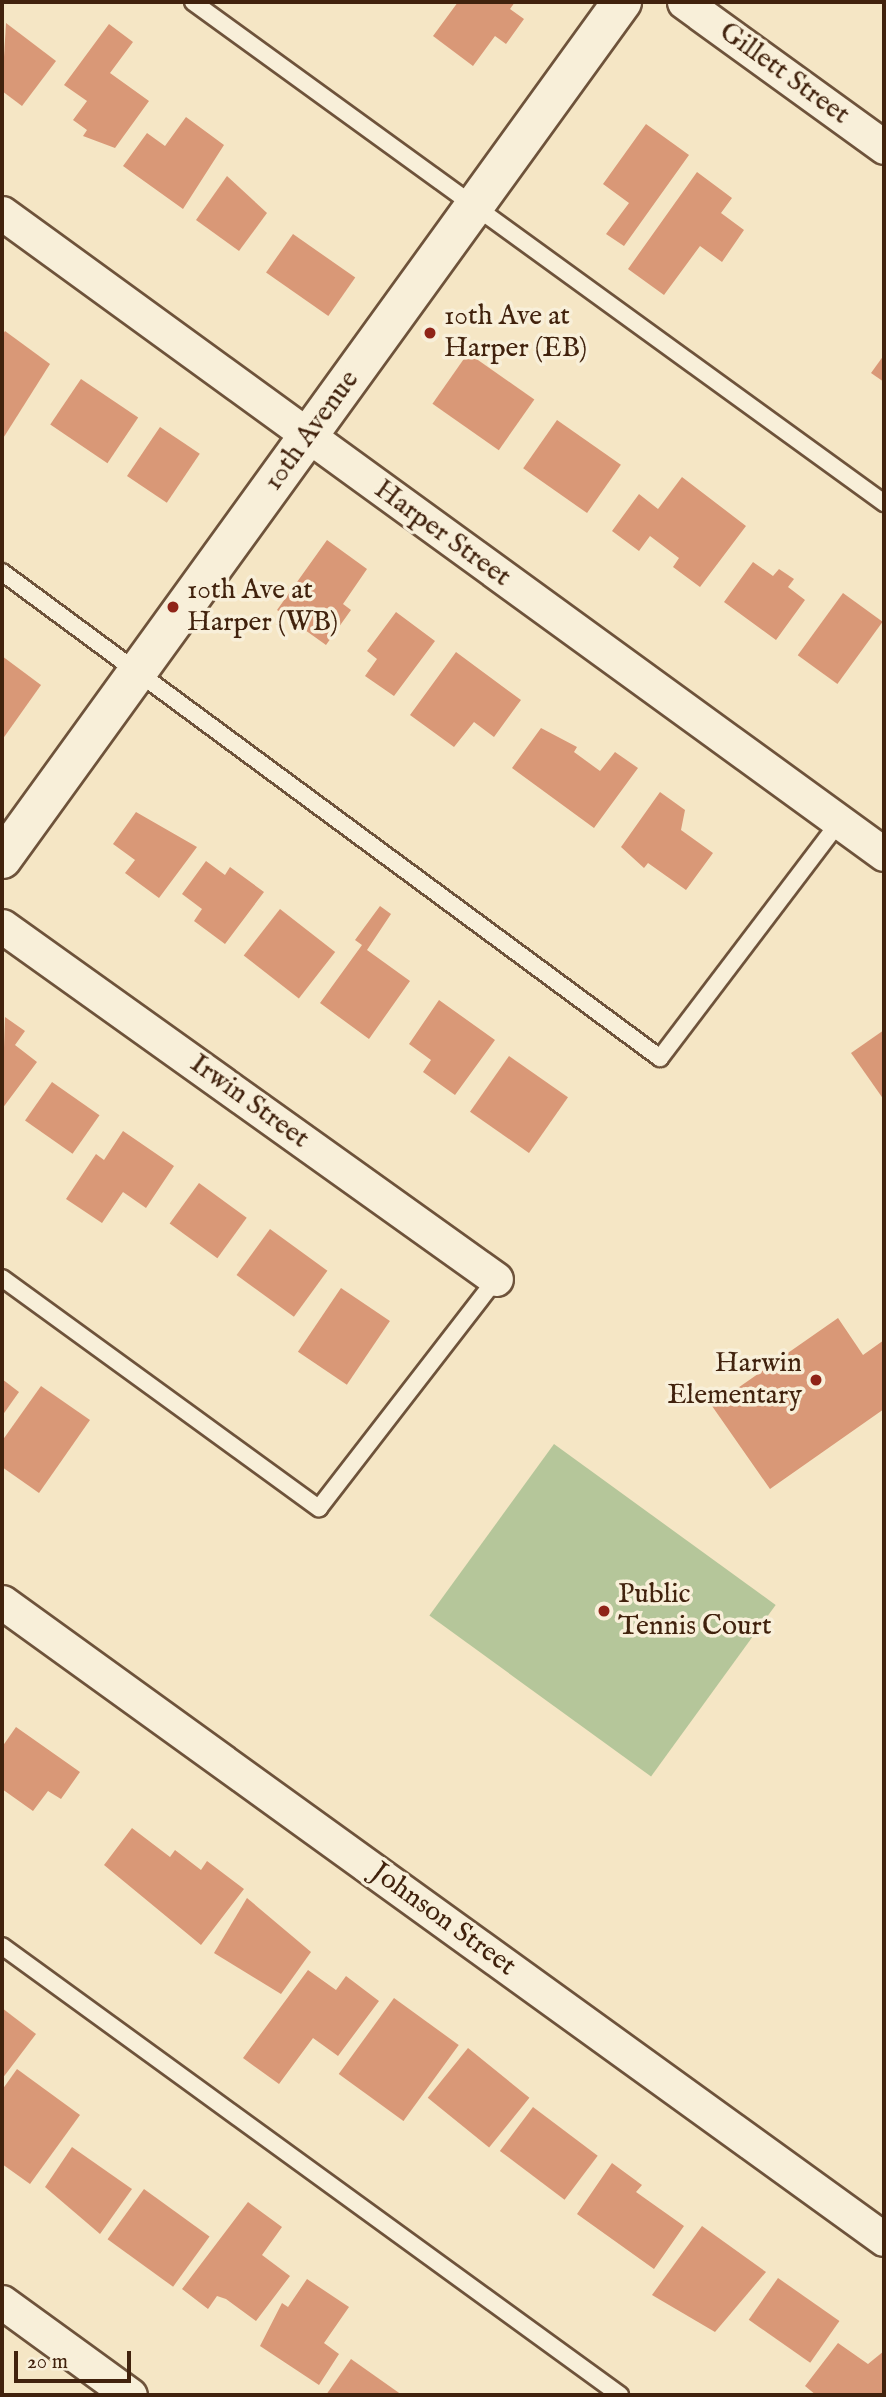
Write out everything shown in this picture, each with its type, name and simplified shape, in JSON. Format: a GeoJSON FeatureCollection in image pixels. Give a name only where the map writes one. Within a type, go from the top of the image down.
{"type":"FeatureCollection","features":[{"type":"Feature","properties":{"kind":"street","name":"10th Avenue"},"geometry":{"type":"LineString","coordinates":[[2,859],[622,2]]}},
{"type":"Feature","properties":{"kind":"street","name":"Gillett Street"},"geometry":{"type":"LineString","coordinates":[[684,2],[884,147]]}},
{"type":"Feature","properties":{"kind":"street","name":"Harper Street"},"geometry":{"type":"LineString","coordinates":[[2,213],[308,438],[884,854]]}},
{"type":"Feature","properties":{"kind":"street","name":"Irwin Street"},"geometry":{"type":"LineString","coordinates":[[2,926],[496,1279]]}},
{"type":"Feature","properties":{"kind":"street","name":"Johnson Street"},"geometry":{"type":"LineString","coordinates":[[2,1602],[884,2239]]}},
{"type":"Feature","properties":{"kind":"street"},"geometry":{"type":"LineString","coordinates":[[2,2302],[130,2395]]}},
{"type":"Feature","properties":{"kind":"lane"},"geometry":{"type":"LineString","coordinates":[[193,2],[884,503]]}},
{"type":"Feature","properties":{"kind":"lane"},"geometry":{"type":"LineString","coordinates":[[2,572],[660,1058],[840,821]]}},
{"type":"Feature","properties":{"kind":"lane"},"geometry":{"type":"LineString","coordinates":[[2,1278],[319,1508],[496,1279]]}},
{"type":"Feature","properties":{"kind":"lane"},"geometry":{"type":"LineString","coordinates":[[2,1946],[620,2395]]}},
{"type":"Feature","properties":{"kind":"green space","name":"Public Tennis Court"},"geometry":{"type":"Polygon","coordinates":[[[554,1444],[776,1605],[651,1777],[429,1616],[554,1444]]]}},
{"type":"Feature","properties":{"kind":"building"},"geometry":{"type":"Polygon","coordinates":[[[458,2],[515,2],[510,9],[524,19],[506,44],[495,36],[473,66],[433,36],[458,2]]]}},
{"type":"Feature","properties":{"kind":"building"},"geometry":{"type":"Polygon","coordinates":[[[6,23],[56,61],[22,106],[2,91],[6,23]]]}},
{"type":"Feature","properties":{"kind":"building"},"geometry":{"type":"Polygon","coordinates":[[[109,24],[133,42],[110,73],[149,101],[115,148],[83,136],[87,130],[73,120],[87,101],[64,85],[109,24]]]}},
{"type":"Feature","properties":{"kind":"building"},"geometry":{"type":"Polygon","coordinates":[[[186,117],[224,145],[183,209],[123,166],[147,133],[165,146],[186,117]]]}},
{"type":"Feature","properties":{"kind":"building"},"geometry":{"type":"Polygon","coordinates":[[[646,124],[689,155],[624,246],[606,234],[629,203],[603,184],[646,124]]]}},
{"type":"Feature","properties":{"kind":"building"},"geometry":{"type":"Polygon","coordinates":[[[697,172],[732,198],[721,213],[744,230],[722,262],[700,246],[664,295],[628,269],[697,172]]]}},
{"type":"Feature","properties":{"kind":"building"},"geometry":{"type":"Polygon","coordinates":[[[227,176],[267,213],[239,251],[196,220],[227,176]]]}},
{"type":"Feature","properties":{"kind":"building"},"geometry":{"type":"Polygon","coordinates":[[[293,234],[355,278],[328,316],[266,273],[293,234]]]}},
{"type":"Feature","properties":{"kind":"building"},"geometry":{"type":"Polygon","coordinates":[[[5,331],[50,364],[2,440],[2,336],[5,331]]]}},
{"type":"Feature","properties":{"kind":"building"},"geometry":{"type":"Polygon","coordinates":[[[468,353],[534,399],[499,450],[432,404],[468,353]]]}},
{"type":"Feature","properties":{"kind":"building"},"geometry":{"type":"Polygon","coordinates":[[[884,355],[884,382],[871,373],[884,355]]]}},
{"type":"Feature","properties":{"kind":"building"},"geometry":{"type":"Polygon","coordinates":[[[81,379],[138,418],[107,463],[50,425],[81,379]]]}},
{"type":"Feature","properties":{"kind":"building"},"geometry":{"type":"Polygon","coordinates":[[[557,420],[621,465],[587,513],[523,468],[557,420]]]}},
{"type":"Feature","properties":{"kind":"building"},"geometry":{"type":"Polygon","coordinates":[[[160,427],[200,454],[167,503],[127,476],[160,427]]]}},
{"type":"Feature","properties":{"kind":"building"},"geometry":{"type":"Polygon","coordinates":[[[682,477],[746,526],[700,587],[673,567],[679,558],[650,536],[639,551],[612,531],[639,494],[658,509],[682,477]]]}},
{"type":"Feature","properties":{"kind":"building"},"geometry":{"type":"Polygon","coordinates":[[[327,540],[367,569],[343,604],[351,610],[326,645],[277,610],[327,540]]]}},
{"type":"Feature","properties":{"kind":"building"},"geometry":{"type":"Polygon","coordinates":[[[753,562],[773,576],[779,569],[794,579],[788,587],[805,600],[776,640],[724,602],[753,562]]]}},
{"type":"Feature","properties":{"kind":"building"},"geometry":{"type":"Polygon","coordinates":[[[843,593],[883,622],[837,684],[798,655],[843,593]]]}},
{"type":"Feature","properties":{"kind":"building"},"geometry":{"type":"Polygon","coordinates":[[[396,612],[435,641],[394,696],[365,676],[377,659],[367,651],[396,612]]]}},
{"type":"Feature","properties":{"kind":"building"},"geometry":{"type":"Polygon","coordinates":[[[456,652],[521,700],[494,737],[474,722],[454,747],[410,715],[456,652]]]}},
{"type":"Feature","properties":{"kind":"building"},"geometry":{"type":"Polygon","coordinates":[[[2,656],[41,685],[2,740],[2,656]]]}},
{"type":"Feature","properties":{"kind":"building"},"geometry":{"type":"Polygon","coordinates":[[[541,728],[577,747],[574,752],[600,771],[615,752],[638,768],[594,828],[512,768],[541,728]]]}},
{"type":"Feature","properties":{"kind":"building"},"geometry":{"type":"Polygon","coordinates":[[[660,792],[685,810],[681,830],[713,853],[686,890],[648,863],[644,868],[621,847],[660,792]]]}},
{"type":"Feature","properties":{"kind":"building"},"geometry":{"type":"Polygon","coordinates":[[[136,812],[197,847],[159,898],[125,873],[135,860],[113,844],[136,812]]]}},
{"type":"Feature","properties":{"kind":"building"},"geometry":{"type":"Polygon","coordinates":[[[206,861],[225,875],[230,867],[264,892],[225,944],[194,921],[202,909],[182,894],[206,861]]]}},
{"type":"Feature","properties":{"kind":"building"},"geometry":{"type":"Polygon","coordinates":[[[380,906],[391,914],[367,950],[410,981],[369,1039],[320,1003],[362,945],[355,940],[380,906]]]}},
{"type":"Feature","properties":{"kind":"building"},"geometry":{"type":"Polygon","coordinates":[[[280,909],[335,952],[299,999],[244,955],[280,909]]]}},
{"type":"Feature","properties":{"kind":"building"},"geometry":{"type":"Polygon","coordinates":[[[439,1000],[495,1040],[455,1095],[423,1072],[431,1060],[409,1044],[439,1000]]]}},
{"type":"Feature","properties":{"kind":"building"},"geometry":{"type":"Polygon","coordinates":[[[5,1017],[25,1031],[15,1045],[37,1062],[2,1109],[5,1017]]]}},
{"type":"Feature","properties":{"kind":"building"},"geometry":{"type":"Polygon","coordinates":[[[884,1030],[884,1100],[851,1053],[884,1030]]]}},
{"type":"Feature","properties":{"kind":"building"},"geometry":{"type":"Polygon","coordinates":[[[509,1056],[568,1097],[529,1153],[470,1112],[509,1056]]]}},
{"type":"Feature","properties":{"kind":"building"},"geometry":{"type":"Polygon","coordinates":[[[52,1082],[100,1115],[73,1154],[25,1121],[52,1082]]]}},
{"type":"Feature","properties":{"kind":"building"},"geometry":{"type":"Polygon","coordinates":[[[123,1131],[174,1166],[146,1208],[123,1192],[102,1223],[66,1199],[96,1154],[104,1160],[123,1131]]]}},
{"type":"Feature","properties":{"kind":"building"},"geometry":{"type":"Polygon","coordinates":[[[199,1183],[247,1218],[217,1258],[170,1223],[199,1183]]]}},
{"type":"Feature","properties":{"kind":"building"},"geometry":{"type":"Polygon","coordinates":[[[270,1229],[327,1271],[294,1317],[236,1275],[270,1229]]]}},
{"type":"Feature","properties":{"kind":"building"},"geometry":{"type":"Polygon","coordinates":[[[341,1288],[390,1321],[347,1385],[298,1352],[341,1288]]]}},
{"type":"Feature","properties":{"kind":"building","name":"Harwin Elementary"},"geometry":{"type":"Polygon","coordinates":[[[838,1318],[863,1355],[884,1340],[884,1409],[770,1489],[712,1406],[838,1318]]]}},
{"type":"Feature","properties":{"kind":"building"},"geometry":{"type":"Polygon","coordinates":[[[2,1379],[19,1392],[2,1416],[2,1379]]]}},
{"type":"Feature","properties":{"kind":"building"},"geometry":{"type":"Polygon","coordinates":[[[41,1386],[90,1420],[39,1493],[2,1467],[2,1441],[41,1386]]]}},
{"type":"Feature","properties":{"kind":"building"},"geometry":{"type":"Polygon","coordinates":[[[16,1727],[80,1772],[61,1799],[48,1791],[33,1811],[2,1789],[2,1747],[16,1727]]]}},
{"type":"Feature","properties":{"kind":"building"},"geometry":{"type":"Polygon","coordinates":[[[132,1828],[170,1857],[175,1850],[201,1870],[207,1861],[244,1889],[201,1945],[104,1865],[132,1828]]]}},
{"type":"Feature","properties":{"kind":"building"},"geometry":{"type":"Polygon","coordinates":[[[247,1898],[311,1952],[281,1994],[214,1953],[247,1898]]]}},
{"type":"Feature","properties":{"kind":"building"},"geometry":{"type":"Polygon","coordinates":[[[308,1970],[336,1990],[346,1976],[379,2001],[338,2056],[313,2038],[279,2084],[243,2058],[308,1970]]]}},
{"type":"Feature","properties":{"kind":"building"},"geometry":{"type":"Polygon","coordinates":[[[394,1998],[459,2045],[403,2121],[339,2074],[394,1998]]]}},
{"type":"Feature","properties":{"kind":"building"},"geometry":{"type":"Polygon","coordinates":[[[2,2008],[36,2034],[2,2079],[2,2008]]]}},
{"type":"Feature","properties":{"kind":"building"},"geometry":{"type":"Polygon","coordinates":[[[468,2048],[529,2098],[489,2147],[428,2098],[468,2048]]]}},
{"type":"Feature","properties":{"kind":"building"},"geometry":{"type":"Polygon","coordinates":[[[17,2069],[80,2115],[30,2184],[2,2164],[2,2090],[17,2069]]]}},
{"type":"Feature","properties":{"kind":"building"},"geometry":{"type":"Polygon","coordinates":[[[533,2107],[598,2156],[565,2200],[500,2151],[533,2107]]]}},
{"type":"Feature","properties":{"kind":"building"},"geometry":{"type":"Polygon","coordinates":[[[72,2147],[132,2189],[100,2234],[45,2187],[72,2147]]]}},
{"type":"Feature","properties":{"kind":"building"},"geometry":{"type":"Polygon","coordinates":[[[612,2163],[642,2185],[636,2192],[684,2226],[654,2269],[577,2214],[612,2163]]]}},
{"type":"Feature","properties":{"kind":"building"},"geometry":{"type":"Polygon","coordinates":[[[144,2189],[210,2237],[173,2287],[108,2239],[144,2189]]]}},
{"type":"Feature","properties":{"kind":"building"},"geometry":{"type":"Polygon","coordinates":[[[248,2202],[282,2227],[262,2255],[290,2276],[256,2321],[226,2299],[217,2296],[208,2309],[182,2289],[248,2202]]]}},
{"type":"Feature","properties":{"kind":"building"},"geometry":{"type":"Polygon","coordinates":[[[702,2226],[766,2272],[715,2332],[652,2295],[702,2226]]]}},
{"type":"Feature","properties":{"kind":"building"},"geometry":{"type":"Polygon","coordinates":[[[778,2278],[839,2321],[810,2363],[749,2320],[778,2278]]]}},
{"type":"Feature","properties":{"kind":"building"},"geometry":{"type":"Polygon","coordinates":[[[307,2279],[349,2307],[324,2343],[339,2354],[319,2385],[260,2346],[282,2303],[288,2307],[307,2279]]]}},
{"type":"Feature","properties":{"kind":"building"},"geometry":{"type":"Polygon","coordinates":[[[838,2343],[868,2364],[884,2351],[884,2395],[816,2395],[805,2386],[838,2343]]]}},
{"type":"Feature","properties":{"kind":"building"},"geometry":{"type":"Polygon","coordinates":[[[351,2359],[402,2395],[326,2395],[351,2359]]]}},
{"type":"Feature","properties":{"kind":"place","name":"10th Ave at Harper (EB)"},"geometry":{"type":"Point","coordinates":[430,333]}},
{"type":"Feature","properties":{"kind":"place","name":"10th Ave at Harper (WB)"},"geometry":{"type":"Point","coordinates":[173,607]}},
{"type":"Feature","properties":{"kind":"place","name":"Harwin Elementary"},"geometry":{"type":"Point","coordinates":[816,1380]}},
{"type":"Feature","properties":{"kind":"place","name":"Public Tennis Court"},"geometry":{"type":"Point","coordinates":[604,1611]}}]}
